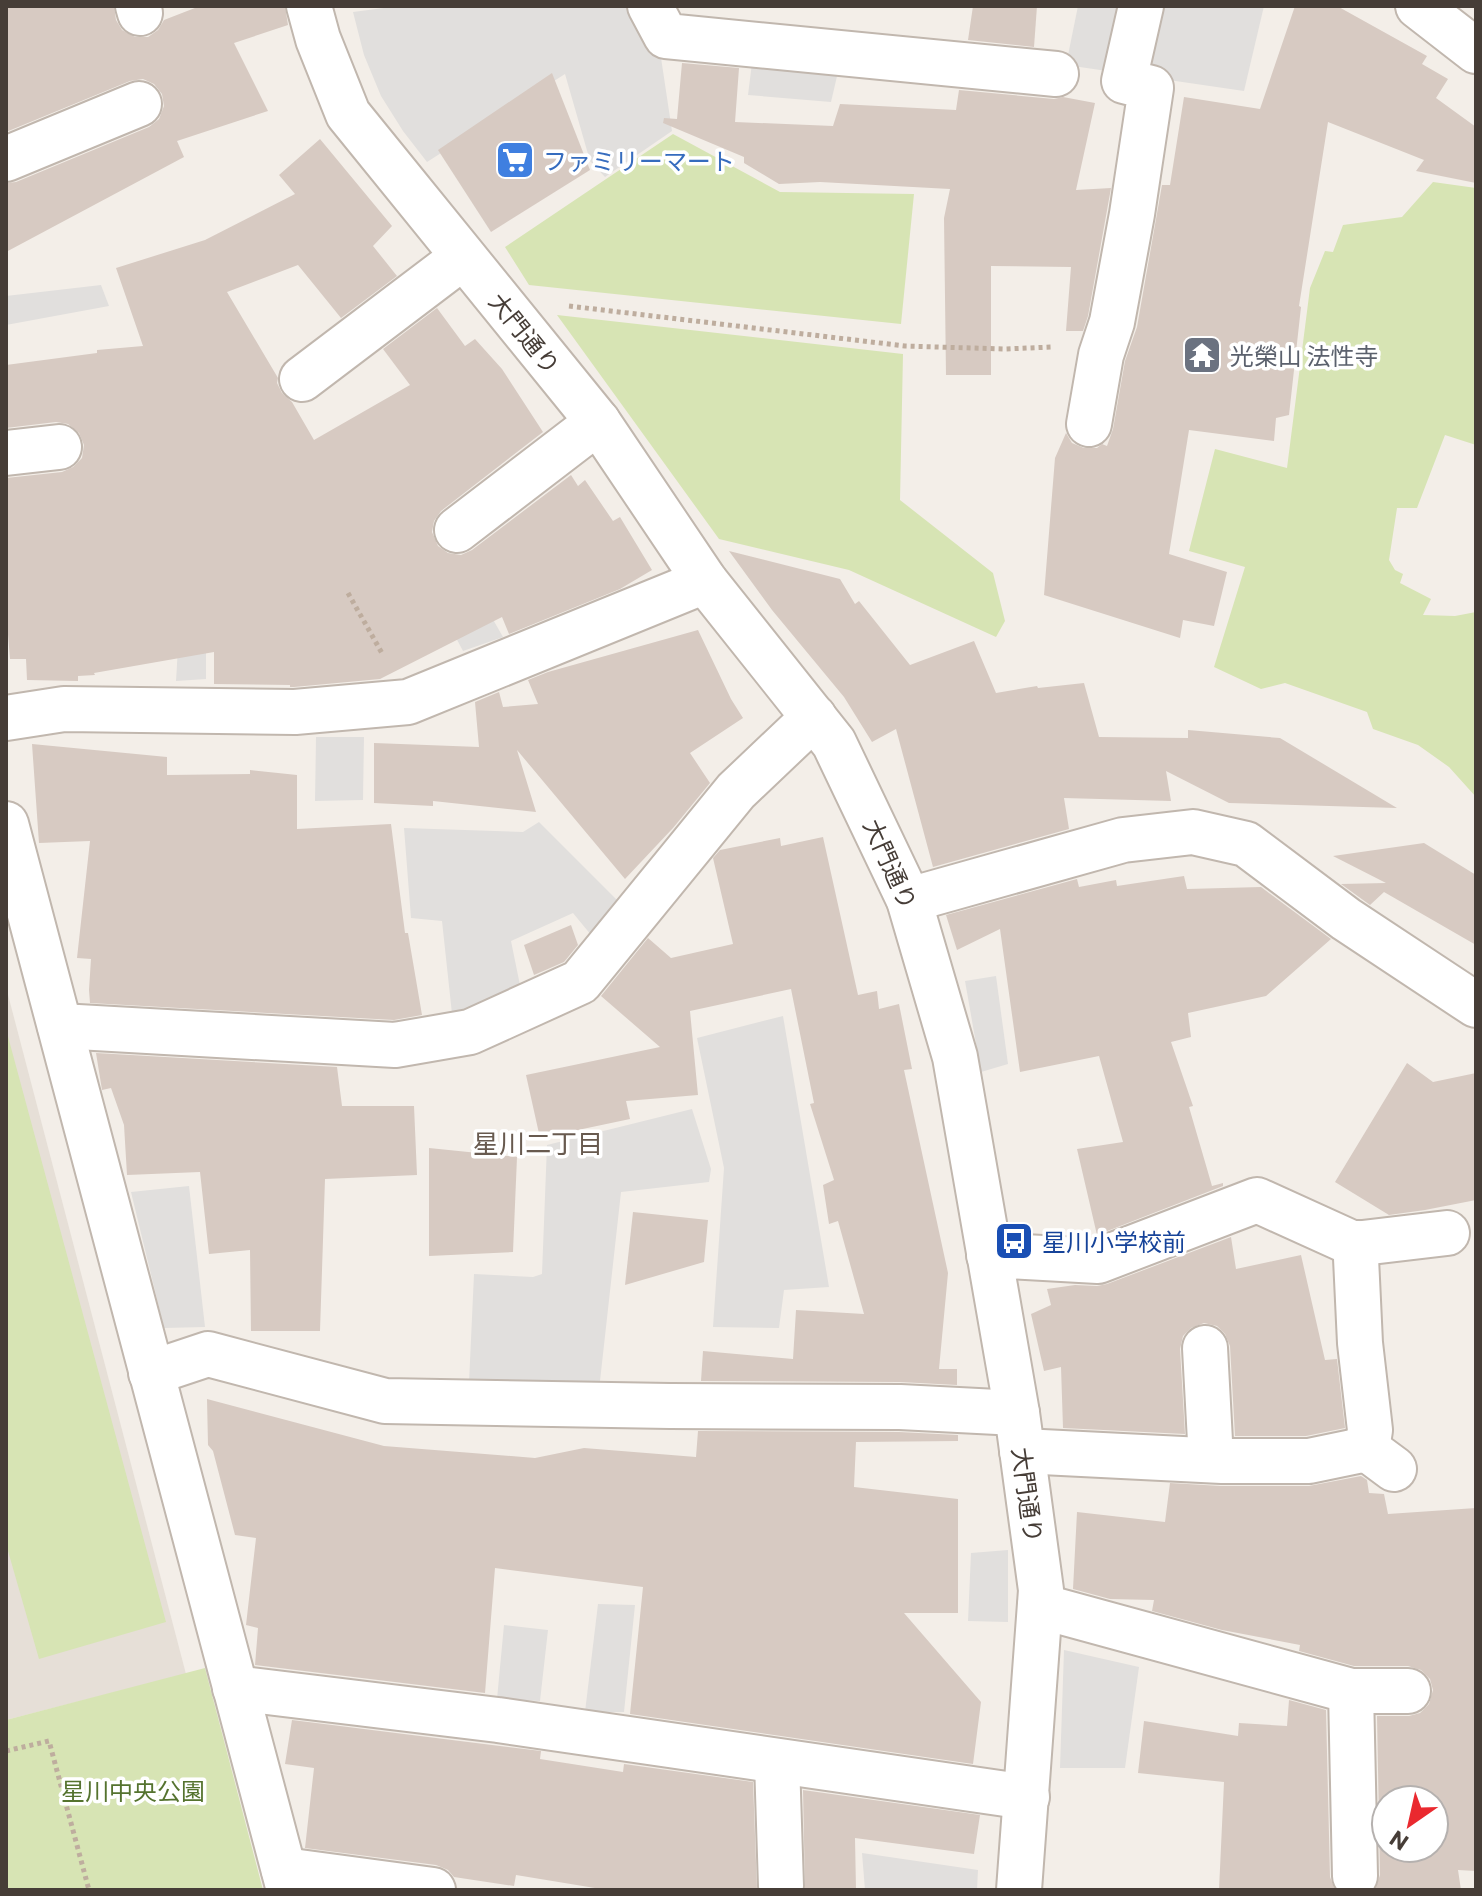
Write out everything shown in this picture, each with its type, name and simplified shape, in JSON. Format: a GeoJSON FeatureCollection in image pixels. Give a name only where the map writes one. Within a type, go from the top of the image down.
{"type":"FeatureCollection","features":[{"type":"Feature","properties":{"kind":"street","name":"大門通り"},"geometry":{"type":"LineString","coordinates":[[309,6],[318,39],[348,114],[598,422],[705,581],[834,743],[909,900],[955,1057],[1020,1432],[1041,1590],[1019,1890]]}},
{"type":"Feature","properties":{"kind":"street"},"geometry":{"type":"LineString","coordinates":[[650,6],[666,36],[1056,74]]}},
{"type":"Feature","properties":{"kind":"street"},"geometry":{"type":"LineString","coordinates":[[1089,424],[1132,214],[1151,88],[1124,81],[1141,6]]}},
{"type":"Feature","properties":{"kind":"street"},"geometry":{"type":"LineString","coordinates":[[1418,6],[1476,51]]}},
{"type":"Feature","properties":{"kind":"street"},"geometry":{"type":"LineString","coordinates":[[6,159],[139,104]]}},
{"type":"Feature","properties":{"kind":"street"},"geometry":{"type":"LineString","coordinates":[[302,379],[463,257]]}},
{"type":"Feature","properties":{"kind":"street"},"geometry":{"type":"LineString","coordinates":[[457,530],[598,422]]}},
{"type":"Feature","properties":{"kind":"street"},"geometry":{"type":"LineString","coordinates":[[6,453],[59,447]]}},
{"type":"Feature","properties":{"kind":"street"},"geometry":{"type":"LineString","coordinates":[[6,718],[64,709],[295,712],[408,702],[705,581]]}},
{"type":"Feature","properties":{"kind":"street"},"geometry":{"type":"LineString","coordinates":[[60,1026],[395,1045],[470,1032],[580,982],[736,791],[814,717]]}},
{"type":"Feature","properties":{"kind":"street"},"geometry":{"type":"LineString","coordinates":[[6,824],[286,1880],[433,1890]]}},
{"type":"Feature","properties":{"kind":"street"},"geometry":{"type":"LineString","coordinates":[[909,900],[1123,840],[1193,832],[1246,844],[1346,919],[1476,1005]]}},
{"type":"Feature","properties":{"kind":"street"},"geometry":{"type":"LineString","coordinates":[[989,1255],[1098,1261],[1257,1200],[1354,1244],[1447,1233]]}},
{"type":"Feature","properties":{"kind":"street"},"geometry":{"type":"LineString","coordinates":[[151,1373],[208,1354],[385,1401],[900,1407],[1020,1432],[1211,1460],[1380,1459],[1370,1430],[1360,1343],[1358,1243]]}},
{"type":"Feature","properties":{"kind":"street"},"geometry":{"type":"LineString","coordinates":[[1205,1348],[1211,1460]]}},
{"type":"Feature","properties":{"kind":"street"},"geometry":{"type":"LineString","coordinates":[[1040,1606],[1351,1691],[1408,1691]]}},
{"type":"Feature","properties":{"kind":"street"},"geometry":{"type":"LineString","coordinates":[[235,1688],[498,1720],[1027,1797]]}},
{"type":"Feature","properties":{"kind":"street"},"geometry":{"type":"LineString","coordinates":[[1351,1691],[1355,1876]]}},
{"type":"Feature","properties":{"kind":"street"},"geometry":{"type":"LineString","coordinates":[[777,1762],[781,1886]]}},
{"type":"Feature","properties":{"kind":"path"},"geometry":{"type":"LineString","coordinates":[[496,297],[905,346],[1004,349],[1105,345]]}},
{"type":"Feature","properties":{"kind":"path"},"geometry":{"type":"LineString","coordinates":[[348,593],[408,702]]}},
{"type":"Feature","properties":{"kind":"path"},"geometry":{"type":"LineString","coordinates":[[6,1751],[49,1741],[89,1890]]}},
{"type":"Feature","properties":{"kind":"shaded area"},"geometry":{"type":"Polygon","coordinates":[[[399,6],[639,6],[660,51],[672,131],[605,177],[590,161],[565,74],[427,162],[381,96],[364,55],[353,12],[399,6]]]}},
{"type":"Feature","properties":{"kind":"shaded area"},"geometry":{"type":"Polygon","coordinates":[[[1078,6],[1264,6],[1244,91],[1066,65],[1078,6]]]}},
{"type":"Feature","properties":{"kind":"shaded area"},"geometry":{"type":"Polygon","coordinates":[[[752,63],[838,72],[831,102],[748,95],[752,63]]]}},
{"type":"Feature","properties":{"kind":"shaded area"},"geometry":{"type":"Polygon","coordinates":[[[101,285],[109,306],[6,325],[6,296],[101,285]]]}},
{"type":"Feature","properties":{"kind":"shaded area"},"geometry":{"type":"Polygon","coordinates":[[[483,602],[503,637],[463,651],[446,619],[483,602]]]}},
{"type":"Feature","properties":{"kind":"shaded area"},"geometry":{"type":"Polygon","coordinates":[[[180,615],[206,617],[206,679],[176,681],[180,615]]]}},
{"type":"Feature","properties":{"kind":"shaded area"},"geometry":{"type":"Polygon","coordinates":[[[316,737],[364,737],[363,800],[315,801],[316,737]]]}},
{"type":"Feature","properties":{"kind":"shaded area"},"geometry":{"type":"Polygon","coordinates":[[[539,822],[626,909],[596,941],[573,913],[511,941],[522,995],[453,1023],[442,921],[411,918],[404,828],[523,832],[539,822]]]}},
{"type":"Feature","properties":{"kind":"shaded area"},"geometry":{"type":"Polygon","coordinates":[[[996,976],[1008,1064],[981,1072],[965,981],[996,976]]]}},
{"type":"Feature","properties":{"kind":"shaded area"},"geometry":{"type":"Polygon","coordinates":[[[6,987],[186,1674],[6,1720],[6,987]]]}},
{"type":"Feature","properties":{"kind":"shaded area"},"geometry":{"type":"Polygon","coordinates":[[[783,1016],[829,1287],[784,1290],[779,1328],[713,1327],[724,1168],[697,1038],[783,1016]]]}},
{"type":"Feature","properties":{"kind":"shaded area"},"geometry":{"type":"Polygon","coordinates":[[[692,1109],[711,1169],[709,1182],[621,1192],[600,1381],[535,1385],[469,1383],[474,1274],[533,1277],[542,1274],[547,1145],[692,1109]]]}},
{"type":"Feature","properties":{"kind":"shaded area"},"geometry":{"type":"Polygon","coordinates":[[[189,1186],[205,1327],[164,1328],[131,1192],[189,1186]]]}},
{"type":"Feature","properties":{"kind":"shaded area"},"geometry":{"type":"Polygon","coordinates":[[[1008,1550],[1008,1622],[968,1621],[971,1553],[1008,1550]]]}},
{"type":"Feature","properties":{"kind":"shaded area"},"geometry":{"type":"Polygon","coordinates":[[[598,1604],[635,1605],[624,1712],[585,1712],[598,1604]]]}},
{"type":"Feature","properties":{"kind":"shaded area"},"geometry":{"type":"Polygon","coordinates":[[[504,1625],[548,1630],[540,1701],[497,1699],[504,1625]]]}},
{"type":"Feature","properties":{"kind":"shaded area"},"geometry":{"type":"Polygon","coordinates":[[[1064,1650],[1139,1667],[1125,1768],[1060,1768],[1064,1650]]]}},
{"type":"Feature","properties":{"kind":"shaded area"},"geometry":{"type":"Polygon","coordinates":[[[862,1853],[978,1870],[977,1890],[865,1890],[862,1853]]]}},
{"type":"Feature","properties":{"kind":"green space"},"geometry":{"type":"Polygon","coordinates":[[[673,134],[780,192],[914,194],[901,324],[529,285],[505,247],[673,134]]]}},
{"type":"Feature","properties":{"kind":"green space"},"geometry":{"type":"Polygon","coordinates":[[[1433,182],[1476,188],[1476,445],[1445,435],[1417,508],[1397,508],[1389,560],[1395,570],[1403,574],[1400,583],[1431,599],[1423,615],[1455,616],[1476,612],[1476,797],[1449,767],[1418,745],[1373,729],[1367,712],[1285,683],[1261,689],[1214,667],[1245,567],[1189,551],[1215,449],[1287,468],[1310,288],[1325,251],[1333,252],[1343,225],[1402,217],[1433,182]]]}},
{"type":"Feature","properties":{"kind":"green space"},"geometry":{"type":"Polygon","coordinates":[[[557,315],[903,354],[900,500],[993,573],[1005,621],[996,637],[849,570],[719,539],[557,315]]]}},
{"type":"Feature","properties":{"kind":"green space"},"geometry":{"type":"Polygon","coordinates":[[[6,1029],[166,1622],[39,1659],[6,1544],[6,1029]]]}},
{"type":"Feature","properties":{"kind":"green space","name":"星川中央公園"},"geometry":{"type":"Polygon","coordinates":[[[205,1668],[263,1890],[6,1890],[6,1720],[205,1668]]]}},
{"type":"Feature","properties":{"kind":"building"},"geometry":{"type":"Polygon","coordinates":[[[6,6],[114,6],[116,20],[122,30],[135,37],[148,37],[158,30],[164,20],[200,6],[285,6],[288,25],[234,43],[268,111],[177,141],[184,157],[6,252],[6,183],[16,182],[149,127],[159,119],[164,106],[162,94],[154,84],[143,79],[130,81],[6,132],[6,6]]]}},
{"type":"Feature","properties":{"kind":"building"},"geometry":{"type":"Polygon","coordinates":[[[973,6],[1037,6],[1034,47],[968,40],[973,6]]]}},
{"type":"Feature","properties":{"kind":"building"},"geometry":{"type":"Polygon","coordinates":[[[1295,6],[1337,6],[1427,56],[1422,64],[1448,79],[1436,98],[1476,127],[1476,183],[1416,171],[1424,160],[1328,122],[1299,306],[1289,415],[1276,418],[1274,441],[1189,430],[1169,554],[1227,572],[1214,626],[1183,620],[1180,638],[1044,595],[1055,458],[1066,433],[1072,443],[1084,448],[1097,448],[1102,444],[1107,446],[1125,361],[1137,327],[1162,185],[1170,185],[1184,97],[1260,109],[1295,6]]]}},
{"type":"Feature","properties":{"kind":"building"},"geometry":{"type":"Polygon","coordinates":[[[682,63],[739,68],[735,122],[833,126],[840,104],[956,110],[959,90],[1054,99],[1063,97],[1095,103],[1076,190],[1111,188],[1083,331],[1066,331],[1071,267],[991,266],[991,375],[946,375],[944,218],[950,189],[820,182],[779,184],[744,163],[744,157],[663,123],[664,118],[677,119],[682,63]]]}},
{"type":"Feature","properties":{"kind":"building","name":"ファミリーマート"},"geometry":{"type":"Polygon","coordinates":[[[552,73],[590,170],[491,232],[438,150],[552,73]]]}},
{"type":"Feature","properties":{"kind":"building"},"geometry":{"type":"Polygon","coordinates":[[[320,139],[392,226],[373,246],[397,276],[341,318],[298,265],[227,292],[278,378],[282,393],[292,402],[314,440],[410,385],[383,349],[437,308],[465,346],[475,339],[502,369],[543,432],[441,511],[434,521],[432,532],[438,546],[448,553],[461,555],[472,550],[571,475],[578,486],[585,480],[613,521],[620,517],[652,570],[620,589],[509,634],[502,617],[380,679],[294,687],[214,684],[214,652],[78,676],[78,681],[27,680],[26,659],[10,659],[6,610],[6,478],[62,472],[82,458],[84,445],[79,433],[68,424],[56,422],[6,428],[6,365],[143,346],[116,268],[205,240],[295,194],[279,175],[320,139]]]}},
{"type":"Feature","properties":{"kind":"building"},"geometry":{"type":"Polygon","coordinates":[[[729,551],[840,579],[855,604],[859,601],[910,665],[974,641],[996,693],[1084,683],[1099,737],[1188,738],[1188,730],[1280,738],[1397,808],[1229,803],[1166,771],[1171,801],[1064,798],[1069,829],[933,867],[896,729],[872,742],[844,697],[772,610],[729,551]]]}},
{"type":"Feature","properties":{"kind":"building"},"geometry":{"type":"Polygon","coordinates":[[[698,630],[743,718],[690,753],[710,783],[625,879],[517,750],[536,812],[433,801],[433,806],[374,803],[374,743],[479,747],[475,702],[499,692],[503,707],[538,704],[528,680],[698,630]]]}},
{"type":"Feature","properties":{"kind":"building"},"geometry":{"type":"Polygon","coordinates":[[[32,744],[167,757],[167,775],[250,774],[250,770],[297,775],[297,829],[391,824],[405,933],[408,933],[422,1015],[394,1020],[90,1003],[91,959],[77,958],[90,841],[39,843],[32,744]]]}},
{"type":"Feature","properties":{"kind":"building"},"geometry":{"type":"Polygon","coordinates":[[[823,837],[858,995],[877,991],[879,1009],[899,1004],[912,1069],[904,1070],[948,1273],[939,1369],[957,1369],[957,1385],[701,1381],[703,1351],[793,1359],[796,1310],[864,1314],[838,1221],[829,1224],[823,1185],[834,1180],[810,1104],[814,1103],[791,989],[690,1011],[698,1095],[626,1101],[630,1119],[540,1138],[526,1075],[660,1047],[601,996],[648,938],[671,958],[733,944],[713,858],[720,850],[780,838],[781,846],[823,837]]]}},
{"type":"Feature","properties":{"kind":"building"},"geometry":{"type":"Polygon","coordinates":[[[1424,843],[1476,875],[1476,945],[1384,892],[1370,905],[1341,884],[1386,883],[1333,856],[1424,843]]]}},
{"type":"Feature","properties":{"kind":"building"},"geometry":{"type":"Polygon","coordinates":[[[1184,876],[1187,889],[1261,887],[1331,939],[1266,996],[1188,1013],[1191,1037],[1171,1042],[1193,1106],[1189,1107],[1212,1186],[1223,1183],[1223,1186],[1097,1235],[1077,1149],[1123,1142],[1099,1056],[1020,1072],[1000,929],[957,950],[946,915],[1077,879],[1079,887],[1116,880],[1117,886],[1184,876]]]}},
{"type":"Feature","properties":{"kind":"building"},"geometry":{"type":"Polygon","coordinates":[[[571,925],[578,945],[564,962],[534,975],[524,945],[571,925]]]}},
{"type":"Feature","properties":{"kind":"building"},"geometry":{"type":"Polygon","coordinates":[[[96,1053],[337,1067],[342,1106],[414,1106],[417,1175],[325,1179],[320,1331],[251,1331],[250,1250],[209,1254],[200,1172],[127,1175],[124,1125],[111,1088],[102,1090],[96,1053]]]}},
{"type":"Feature","properties":{"kind":"building"},"geometry":{"type":"Polygon","coordinates":[[[1407,1063],[1433,1082],[1476,1073],[1476,1200],[1389,1215],[1335,1182],[1407,1063]]]}},
{"type":"Feature","properties":{"kind":"building"},"geometry":{"type":"Polygon","coordinates":[[[429,1148],[517,1157],[513,1252],[429,1256],[429,1148]]]}},
{"type":"Feature","properties":{"kind":"building"},"geometry":{"type":"Polygon","coordinates":[[[633,1212],[708,1220],[704,1262],[625,1285],[633,1212]]]}},
{"type":"Feature","properties":{"kind":"building"},"geometry":{"type":"Polygon","coordinates":[[[1231,1237],[1236,1269],[1301,1255],[1325,1360],[1337,1359],[1345,1428],[1306,1436],[1235,1436],[1230,1346],[1217,1326],[1204,1323],[1191,1328],[1183,1336],[1180,1349],[1185,1434],[1063,1428],[1061,1367],[1044,1371],[1031,1314],[1051,1305],[1047,1289],[1107,1284],[1231,1237]]]}},
{"type":"Feature","properties":{"kind":"building"},"geometry":{"type":"Polygon","coordinates":[[[207,1399],[384,1446],[535,1458],[584,1448],[696,1457],[698,1431],[958,1435],[958,1441],[856,1442],[854,1487],[958,1499],[958,1613],[904,1613],[981,1702],[973,1764],[630,1714],[643,1587],[495,1568],[485,1693],[255,1665],[258,1628],[246,1625],[256,1538],[235,1535],[213,1451],[208,1445],[207,1399]]]}},
{"type":"Feature","properties":{"kind":"building"},"geometry":{"type":"Polygon","coordinates":[[[1361,1476],[1367,1480],[1369,1493],[1384,1494],[1388,1514],[1476,1508],[1476,1871],[1458,1870],[1461,1890],[1375,1890],[1380,1864],[1450,1864],[1450,1784],[1378,1784],[1377,1716],[1409,1716],[1420,1713],[1429,1704],[1433,1690],[1430,1679],[1421,1670],[1408,1666],[1354,1666],[1299,1651],[1300,1645],[1222,1630],[1152,1611],[1154,1600],[1110,1599],[1073,1589],[1077,1512],[1165,1522],[1170,1483],[1309,1486],[1361,1476]]]}},
{"type":"Feature","properties":{"kind":"building"},"geometry":{"type":"Polygon","coordinates":[[[1289,1700],[1326,1710],[1330,1877],[1335,1890],[1219,1890],[1224,1782],[1138,1773],[1144,1721],[1238,1736],[1239,1723],[1287,1726],[1289,1700]]]}},
{"type":"Feature","properties":{"kind":"building"},"geometry":{"type":"Polygon","coordinates":[[[292,1720],[541,1751],[540,1759],[623,1772],[624,1764],[753,1782],[757,1890],[607,1890],[516,1875],[514,1886],[454,1877],[448,1870],[436,1865],[305,1848],[314,1768],[285,1764],[292,1720]]]}},
{"type":"Feature","properties":{"kind":"building"},"geometry":{"type":"Polygon","coordinates":[[[803,1790],[980,1815],[974,1854],[855,1838],[856,1890],[805,1890],[803,1790]]]}},
{"type":"Feature","properties":{"kind":"place","name":"ファミリーマート"},"geometry":{"type":"Point","coordinates":[515,160]}},
{"type":"Feature","properties":{"kind":"place","name":"光榮山 法性寺"},"geometry":{"type":"Point","coordinates":[1202,355]}},
{"type":"Feature","properties":{"kind":"place","name":"星川小学校前"},"geometry":{"type":"Point","coordinates":[1014,1241]}},
{"type":"Feature","properties":{"kind":"district","name":"星川二丁目"},"geometry":{"type":"Point","coordinates":[538,1142]}}]}
